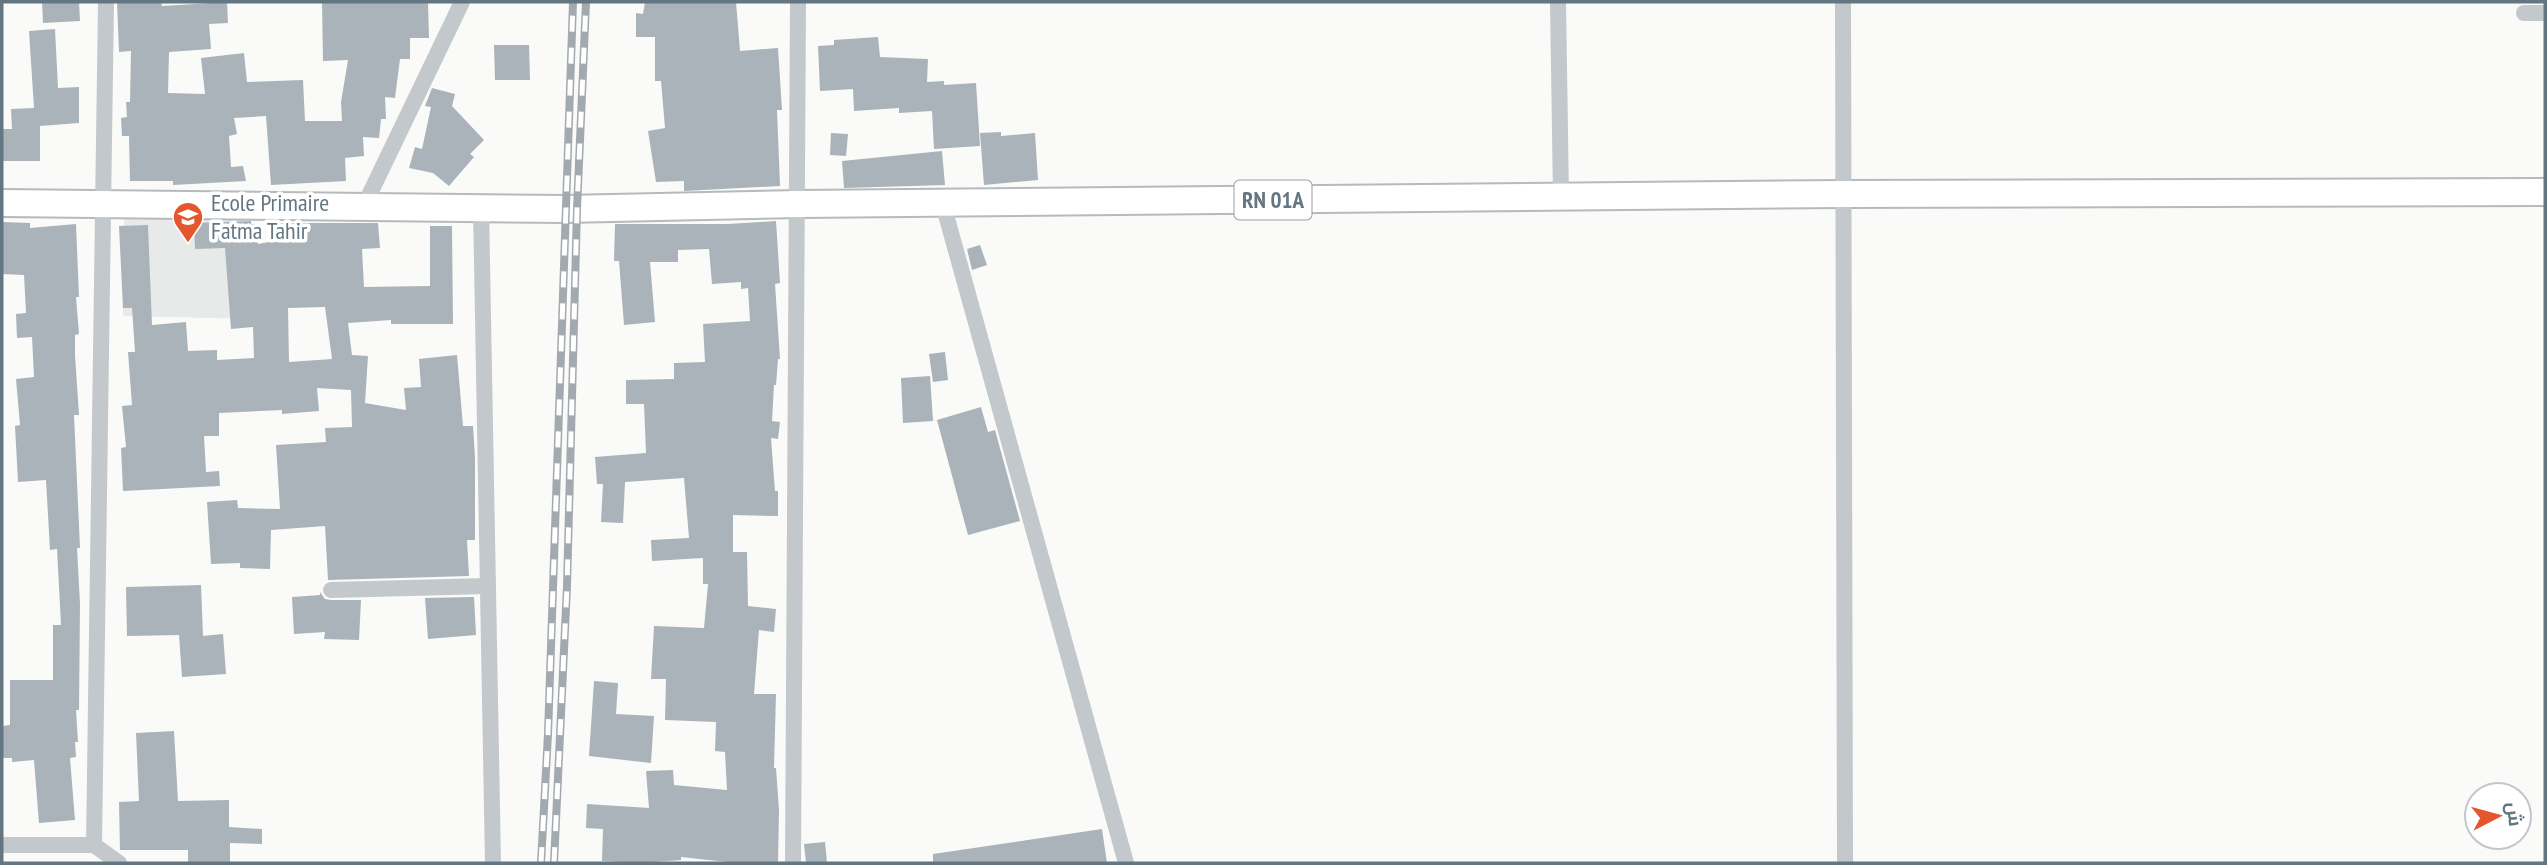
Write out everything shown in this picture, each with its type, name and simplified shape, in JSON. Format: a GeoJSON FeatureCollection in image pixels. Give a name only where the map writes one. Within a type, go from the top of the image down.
{"type":"FeatureCollection","features":[{"type":"Feature","properties":{"kind":"main road","name":"RN 01A"},"geometry":{"type":"LineString","coordinates":[[2,203],[577,209],[799,204],[1843,194],[2545,192]]}},
{"type":"Feature","properties":{"kind":"street"},"geometry":{"type":"LineString","coordinates":[[94,845],[106,2]]}},
{"type":"Feature","properties":{"kind":"street"},"geometry":{"type":"LineString","coordinates":[[363,208],[461,2]]}},
{"type":"Feature","properties":{"kind":"street"},"geometry":{"type":"LineString","coordinates":[[793,863],[799,204],[798,2]]}},
{"type":"Feature","properties":{"kind":"street"},"geometry":{"type":"LineString","coordinates":[[1558,2],[1561,197]]}},
{"type":"Feature","properties":{"kind":"street"},"geometry":{"type":"LineString","coordinates":[[1843,2],[1845,863]]}},
{"type":"Feature","properties":{"kind":"street"},"geometry":{"type":"LineString","coordinates":[[2524,13],[2545,13]]}},
{"type":"Feature","properties":{"kind":"street"},"geometry":{"type":"LineString","coordinates":[[943,204],[1126,863]]}},
{"type":"Feature","properties":{"kind":"street"},"geometry":{"type":"LineString","coordinates":[[481,208],[493,863]]}},
{"type":"Feature","properties":{"kind":"street"},"geometry":{"type":"LineString","coordinates":[[331,590],[488,586]]}},
{"type":"Feature","properties":{"kind":"street"},"geometry":{"type":"LineString","coordinates":[[2,845],[94,845],[119,863]]}},
{"type":"Feature","properties":{"kind":"shaded area","name":"Ecole Primaire Fatma Tahir"},"geometry":{"type":"Polygon","coordinates":[[[124,218],[251,218],[255,319],[123,316],[124,218]]]}},
{"type":"Feature","properties":{"kind":"building"},"geometry":{"type":"Polygon","coordinates":[[[42,2],[79,2],[80,21],[43,23],[42,2]]]}},
{"type":"Feature","properties":{"kind":"building"},"geometry":{"type":"Polygon","coordinates":[[[117,2],[161,2],[162,6],[227,2],[228,23],[209,24],[211,49],[169,52],[168,93],[205,94],[201,58],[244,53],[247,82],[303,80],[305,121],[342,121],[341,102],[348,60],[323,61],[322,2],[428,2],[429,38],[410,38],[410,59],[400,59],[395,98],[385,97],[386,119],[381,119],[379,138],[363,137],[364,156],[345,158],[346,181],[271,185],[266,116],[234,118],[237,134],[229,136],[231,167],[243,166],[246,181],[173,185],[173,181],[130,181],[129,136],[122,136],[121,118],[127,117],[126,102],[130,102],[131,51],[119,52],[117,2]]]}},
{"type":"Feature","properties":{"kind":"building"},"geometry":{"type":"Polygon","coordinates":[[[645,2],[736,2],[740,51],[778,48],[782,110],[777,110],[780,186],[684,191],[684,181],[656,182],[648,131],[665,128],[661,81],[655,81],[655,37],[636,37],[636,13],[643,14],[645,2]]]}},
{"type":"Feature","properties":{"kind":"building"},"geometry":{"type":"Polygon","coordinates":[[[55,29],[58,88],[79,87],[79,123],[40,126],[40,161],[2,161],[2,129],[12,129],[11,109],[34,108],[29,31],[55,29]]]}},
{"type":"Feature","properties":{"kind":"building"},"geometry":{"type":"Polygon","coordinates":[[[878,37],[880,57],[928,59],[927,82],[944,81],[944,85],[976,83],[980,146],[934,149],[932,111],[899,113],[899,108],[854,111],[853,89],[820,91],[818,46],[834,45],[834,40],[878,37]]]}},
{"type":"Feature","properties":{"kind":"building"},"geometry":{"type":"Polygon","coordinates":[[[494,45],[529,45],[530,80],[495,80],[494,45]]]}},
{"type":"Feature","properties":{"kind":"building"},"geometry":{"type":"Polygon","coordinates":[[[432,88],[455,94],[452,106],[484,140],[470,154],[474,157],[449,186],[433,173],[409,168],[415,147],[422,149],[431,107],[425,106],[432,88]]]}},
{"type":"Feature","properties":{"kind":"building"},"geometry":{"type":"Polygon","coordinates":[[[1001,132],[1001,136],[1035,133],[1038,180],[984,185],[980,133],[1001,132]]]}},
{"type":"Feature","properties":{"kind":"building"},"geometry":{"type":"Polygon","coordinates":[[[831,133],[848,134],[846,156],[830,155],[831,133]]]}},
{"type":"Feature","properties":{"kind":"building"},"geometry":{"type":"Polygon","coordinates":[[[942,151],[945,185],[844,188],[842,161],[942,151]]]}},
{"type":"Feature","properties":{"kind":"building"},"geometry":{"type":"Polygon","coordinates":[[[251,221],[251,224],[255,224],[258,244],[275,241],[274,223],[378,223],[380,248],[362,249],[364,287],[430,286],[430,226],[452,226],[453,324],[391,324],[391,320],[348,323],[352,355],[368,356],[365,403],[406,410],[404,388],[421,387],[419,359],[457,355],[463,426],[473,426],[475,458],[475,540],[467,540],[469,576],[328,580],[325,526],[271,530],[270,569],[240,568],[240,563],[211,564],[207,502],[237,500],[238,508],[280,509],[276,445],[326,442],[325,428],[352,427],[351,390],[317,388],[319,411],[282,414],[282,410],[219,413],[219,436],[204,436],[206,472],[219,471],[220,486],[123,491],[121,448],[126,447],[122,406],[132,405],[128,352],[135,352],[132,308],[123,308],[119,226],[148,225],[152,325],[186,322],[188,351],[217,350],[217,360],[254,358],[253,327],[231,329],[225,248],[195,249],[194,223],[251,221]],[[325,307],[288,308],[289,362],[332,359],[325,307]]]}},
{"type":"Feature","properties":{"kind":"building"},"geometry":{"type":"Polygon","coordinates":[[[776,221],[780,283],[775,284],[780,359],[774,385],[772,421],[780,422],[778,439],[771,438],[775,491],[778,491],[778,516],[733,515],[733,552],[747,552],[748,606],[776,609],[774,632],[759,630],[754,694],[776,694],[774,768],[779,810],[778,863],[737,863],[681,857],[681,860],[638,863],[602,861],[603,829],[586,828],[587,804],[649,808],[646,771],[673,770],[674,785],[727,790],[725,752],[715,751],[716,722],[665,720],[666,679],[651,679],[654,626],[704,628],[708,584],[703,584],[703,558],[652,561],[651,540],[689,538],[684,478],[625,482],[623,523],[601,522],[603,484],[597,484],[595,457],[646,453],[644,404],[626,404],[626,380],[674,379],[674,363],[705,362],[703,324],[750,321],[748,288],[741,289],[741,282],[712,284],[709,249],[678,250],[678,262],[650,262],[655,322],[624,325],[619,261],[614,261],[615,224],[728,224],[776,221]]]}},
{"type":"Feature","properties":{"kind":"building"},"geometry":{"type":"Polygon","coordinates":[[[2,222],[30,223],[30,228],[76,224],[79,334],[75,335],[75,355],[79,415],[74,415],[80,548],[77,548],[80,604],[79,710],[76,710],[76,757],[70,758],[75,820],[39,823],[34,760],[12,762],[12,758],[2,758],[2,726],[10,725],[10,680],[53,680],[53,625],[61,625],[57,549],[50,550],[46,480],[18,482],[15,426],[20,425],[16,379],[34,377],[32,337],[17,338],[16,314],[26,313],[24,275],[2,274],[2,222]]]}},
{"type":"Feature","properties":{"kind":"building"},"geometry":{"type":"Polygon","coordinates":[[[980,245],[987,265],[972,270],[967,249],[980,245]]]}},
{"type":"Feature","properties":{"kind":"building"},"geometry":{"type":"Polygon","coordinates":[[[945,352],[948,380],[933,382],[929,354],[945,352]]]}},
{"type":"Feature","properties":{"kind":"building"},"geometry":{"type":"Polygon","coordinates":[[[930,376],[933,421],[903,423],[901,378],[930,376]]]}},
{"type":"Feature","properties":{"kind":"building"},"geometry":{"type":"Polygon","coordinates":[[[981,407],[988,432],[995,430],[1020,521],[968,535],[937,420],[981,407]]]}},
{"type":"Feature","properties":{"kind":"building"},"geometry":{"type":"Polygon","coordinates":[[[201,585],[203,636],[223,634],[226,674],[182,677],[179,635],[127,636],[126,587],[201,585]]]}},
{"type":"Feature","properties":{"kind":"building"},"geometry":{"type":"Polygon","coordinates":[[[320,592],[325,599],[361,600],[359,640],[324,639],[325,632],[294,634],[292,597],[320,595],[320,592]]]}},
{"type":"Feature","properties":{"kind":"building"},"geometry":{"type":"Polygon","coordinates":[[[474,597],[476,635],[428,639],[425,598],[474,597]]]}},
{"type":"Feature","properties":{"kind":"building"},"geometry":{"type":"Polygon","coordinates":[[[594,681],[618,683],[616,714],[654,716],[651,763],[589,756],[594,681]]]}},
{"type":"Feature","properties":{"kind":"building"},"geometry":{"type":"Polygon","coordinates":[[[174,731],[178,801],[229,800],[229,827],[262,829],[262,844],[230,843],[230,863],[188,863],[188,850],[120,850],[119,802],[139,801],[136,733],[174,731]]]}},
{"type":"Feature","properties":{"kind":"building"},"geometry":{"type":"Polygon","coordinates":[[[1102,829],[1107,863],[933,863],[933,854],[1102,829]]]}},
{"type":"Feature","properties":{"kind":"building"},"geometry":{"type":"Polygon","coordinates":[[[825,842],[827,863],[806,863],[804,844],[825,842]]]}},
{"type":"Feature","properties":{"kind":"railway"},"geometry":{"type":"LineString","coordinates":[[541,863],[548,734],[573,2]]}},
{"type":"Feature","properties":{"kind":"railway"},"geometry":{"type":"LineString","coordinates":[[554,863],[567,586],[577,209],[586,2]]}},
{"type":"Feature","properties":{"kind":"place","name":"Ecole Primaire Fatma Tahir"},"geometry":{"type":"Point","coordinates":[188,244]}}]}
